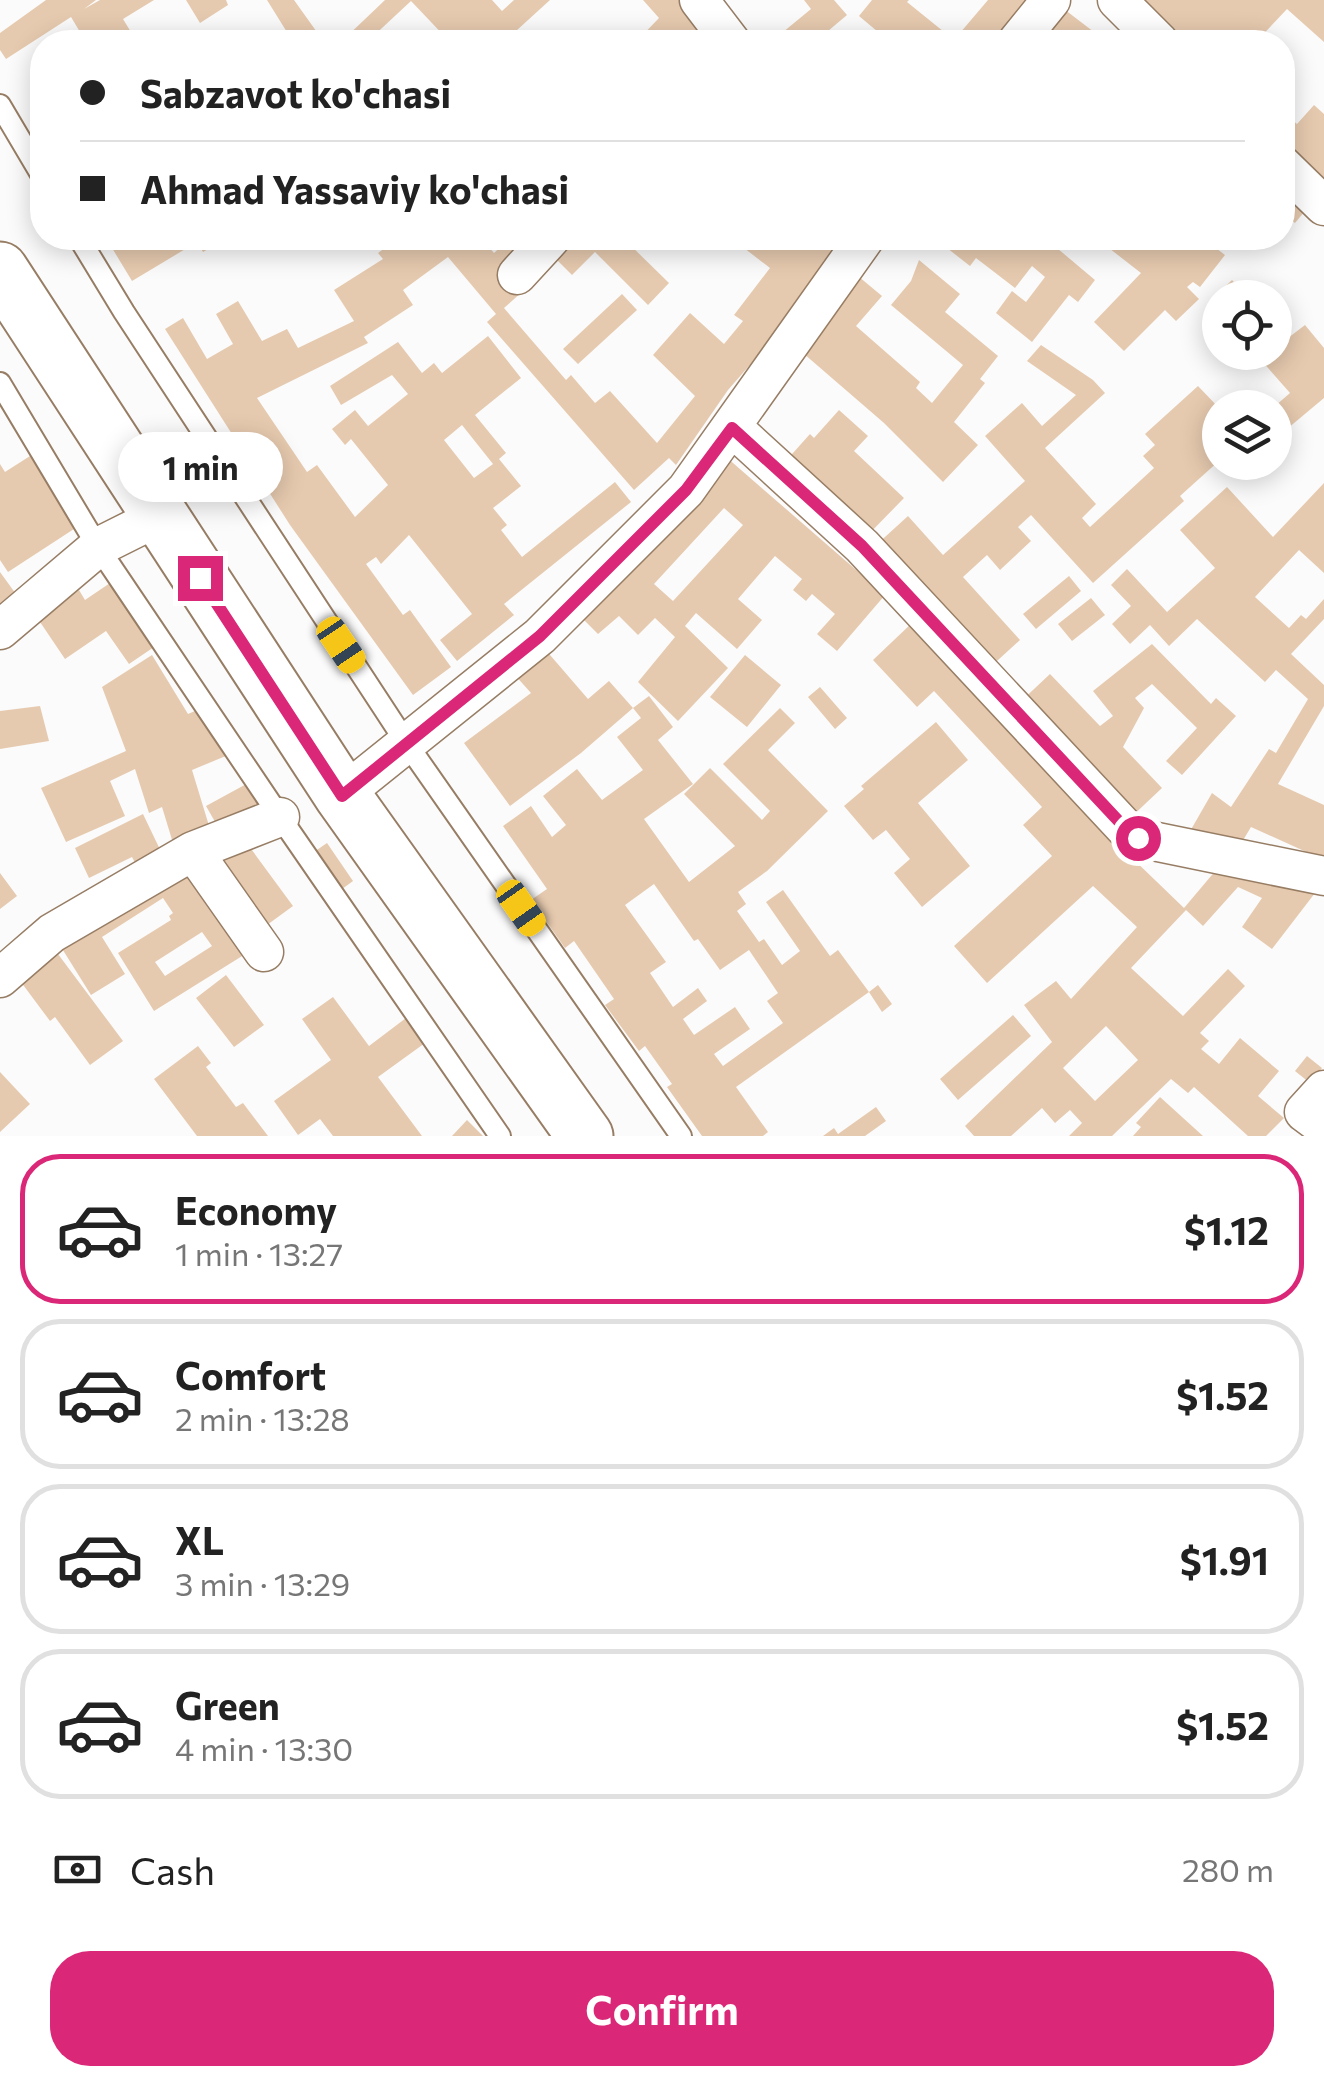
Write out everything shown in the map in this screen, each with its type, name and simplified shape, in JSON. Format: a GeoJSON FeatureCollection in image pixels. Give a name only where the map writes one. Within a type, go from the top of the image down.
{"type":"FeatureCollection","features":[{"type":"Feature","properties":{"kind":"main road"},"geometry":{"type":"LineString","coordinates":[[0,270],[342,796],[568,1130]]}},
{"type":"Feature","properties":{"kind":"street"},"geometry":{"type":"LineString","coordinates":[[699,0],[722,30]]}},
{"type":"Feature","properties":{"kind":"street"},"geometry":{"type":"LineString","coordinates":[[1027,30],[1051,0]]}},
{"type":"Feature","properties":{"kind":"street"},"geometry":{"type":"LineString","coordinates":[[1116,0],[1147,30]]}},
{"type":"Feature","properties":{"kind":"street"},"geometry":{"type":"LineString","coordinates":[[1295,178],[1324,206]]}},
{"type":"Feature","properties":{"kind":"street"},"geometry":{"type":"LineString","coordinates":[[517,275],[540,250]]}},
{"type":"Feature","properties":{"kind":"street"},"geometry":{"type":"LineString","coordinates":[[342,796],[540,636],[686,490],[856,250]]}},
{"type":"Feature","properties":{"kind":"street"},"geometry":{"type":"LineString","coordinates":[[732,428],[862,546],[1126,829],[1138,838],[1324,876]]}},
{"type":"Feature","properties":{"kind":"street"},"geometry":{"type":"LineString","coordinates":[[0,630],[98,547],[160,516]]}},
{"type":"Feature","properties":{"kind":"street"},"geometry":{"type":"LineString","coordinates":[[0,978],[52,933],[193,850],[280,818]]}},
{"type":"Feature","properties":{"kind":"street"},"geometry":{"type":"LineString","coordinates":[[193,850],[264,952]]}},
{"type":"Feature","properties":{"kind":"street"},"geometry":{"type":"LineString","coordinates":[[1324,1090],[1304,1112],[1324,1128]]}},
{"type":"Feature","properties":{"kind":"lane"},"geometry":{"type":"LineString","coordinates":[[0,105],[30,156]]}},
{"type":"Feature","properties":{"kind":"lane"},"geometry":{"type":"LineString","coordinates":[[86,250],[407,744],[681,1136]]}},
{"type":"Feature","properties":{"kind":"lane"},"geometry":{"type":"LineString","coordinates":[[0,383],[98,547],[500,1136]]}},
{"type":"Feature","properties":{"kind":"building"},"geometry":{"type":"Polygon","coordinates":[[[46,0],[96,0],[84,9],[100,0],[154,0],[123,19],[130,30],[79,30],[71,17],[51,30],[30,30],[30,43],[6,59],[0,50],[0,33],[46,0]]]}},
{"type":"Feature","properties":{"kind":"building"},"geometry":{"type":"Polygon","coordinates":[[[186,0],[226,0],[228,5],[200,23],[186,0]]]}},
{"type":"Feature","properties":{"kind":"building"},"geometry":{"type":"Polygon","coordinates":[[[267,0],[294,0],[315,30],[286,30],[267,0]]]}},
{"type":"Feature","properties":{"kind":"building"},"geometry":{"type":"Polygon","coordinates":[[[385,0],[492,0],[502,11],[514,0],[550,0],[517,30],[439,30],[411,1],[380,30],[354,30],[385,0]]]}},
{"type":"Feature","properties":{"kind":"building"},"geometry":{"type":"Polygon","coordinates":[[[643,0],[685,0],[708,30],[648,30],[659,18],[643,0]]]}},
{"type":"Feature","properties":{"kind":"building"},"geometry":{"type":"Polygon","coordinates":[[[804,0],[834,0],[847,15],[829,30],[786,30],[811,9],[804,0]]]}},
{"type":"Feature","properties":{"kind":"building"},"geometry":{"type":"Polygon","coordinates":[[[872,0],[909,0],[942,30],[876,30],[859,16],[872,0]]]}},
{"type":"Feature","properties":{"kind":"building"},"geometry":{"type":"Polygon","coordinates":[[[988,0],[1037,0],[1011,30],[962,30],[988,0]]]}},
{"type":"Feature","properties":{"kind":"building"},"geometry":{"type":"Polygon","coordinates":[[[1127,0],[1324,0],[1324,42],[1287,9],[1267,30],[1160,30],[1127,0]]]}},
{"type":"Feature","properties":{"kind":"building"},"geometry":{"type":"Polygon","coordinates":[[[1060,6],[1091,30],[1041,30],[1060,6]]]}},
{"type":"Feature","properties":{"kind":"building"},"geometry":{"type":"Polygon","coordinates":[[[1314,105],[1324,114],[1324,186],[1295,160],[1297,124],[1314,105]]]}},
{"type":"Feature","properties":{"kind":"building"},"geometry":{"type":"Polygon","coordinates":[[[1295,196],[1305,211],[1295,223],[1295,196]]]}},
{"type":"Feature","properties":{"kind":"building"},"geometry":{"type":"Polygon","coordinates":[[[113,250],[184,250],[132,281],[113,250]]]}},
{"type":"Feature","properties":{"kind":"building"},"geometry":{"type":"Polygon","coordinates":[[[534,250],[523,291],[504,308],[566,380],[571,375],[595,403],[610,391],[657,443],[695,396],[653,355],[690,313],[724,344],[743,321],[734,315],[770,268],[747,250],[843,250],[728,390],[676,465],[669,458],[634,490],[487,322],[496,314],[448,257],[403,290],[413,305],[364,337],[368,343],[257,398],[307,472],[317,465],[355,517],[388,485],[351,439],[345,445],[332,429],[355,410],[368,426],[408,394],[392,375],[341,405],[330,386],[398,342],[422,373],[434,363],[442,373],[488,336],[521,378],[475,415],[506,453],[499,459],[521,486],[493,508],[507,525],[501,530],[522,557],[615,482],[631,502],[504,604],[514,615],[457,661],[440,640],[472,614],[409,535],[381,564],[376,557],[366,564],[403,615],[410,610],[451,667],[413,695],[290,525],[165,329],[183,318],[207,359],[233,344],[216,314],[238,301],[262,341],[287,329],[298,348],[354,321],[334,290],[383,259],[378,253],[534,250]],[[462,425],[444,440],[474,478],[493,464],[462,425]]]}},
{"type":"Feature","properties":{"kind":"building"},"geometry":{"type":"Polygon","coordinates":[[[556,250],[635,250],[669,283],[648,305],[595,252],[572,275],[551,254],[556,250]]]}},
{"type":"Feature","properties":{"kind":"building"},"geometry":{"type":"Polygon","coordinates":[[[950,250],[1059,250],[1095,280],[1078,302],[1069,295],[1032,342],[996,313],[1012,291],[1026,302],[1045,277],[1032,266],[1015,288],[976,258],[970,266],[950,250]]]}},
{"type":"Feature","properties":{"kind":"building"},"geometry":{"type":"Polygon","coordinates":[[[1111,250],[1219,250],[1225,255],[1200,287],[1193,282],[1187,287],[1199,299],[1176,321],[1165,310],[1124,351],[1094,322],[1141,273],[1111,250]]]}},
{"type":"Feature","properties":{"kind":"building"},"geometry":{"type":"Polygon","coordinates":[[[919,260],[960,294],[945,312],[998,356],[980,379],[985,383],[954,422],[978,445],[943,482],[884,423],[796,347],[858,276],[882,296],[856,326],[920,382],[916,388],[932,403],[963,365],[891,305],[911,281],[919,260]]]}},
{"type":"Feature","properties":{"kind":"building"},"geometry":{"type":"Polygon","coordinates":[[[622,294],[637,310],[578,364],[563,349],[622,294]]]}},
{"type":"Feature","properties":{"kind":"building"},"geometry":{"type":"Polygon","coordinates":[[[1305,325],[1324,348],[1324,398],[1292,425],[1292,390],[1287,390],[1270,370],[1292,370],[1292,335],[1305,325]]]}},
{"type":"Feature","properties":{"kind":"building"},"geometry":{"type":"Polygon","coordinates":[[[1041,345],[1093,380],[1105,393],[1045,448],[1096,504],[1082,518],[1090,527],[1154,468],[1143,456],[1155,445],[1145,434],[1198,386],[1202,390],[1202,476],[1180,496],[1184,501],[1093,583],[1031,515],[1018,527],[1031,541],[1000,570],[987,555],[963,577],[1020,640],[986,671],[874,547],[908,516],[943,555],[1025,481],[985,436],[1022,403],[1042,426],[1076,395],[1027,361],[1041,345]]]}},
{"type":"Feature","properties":{"kind":"building"},"geometry":{"type":"Polygon","coordinates":[[[839,410],[868,436],[854,451],[904,498],[864,539],[784,463],[839,410]]]}},
{"type":"Feature","properties":{"kind":"building"},"geometry":{"type":"Polygon","coordinates":[[[30,456],[77,527],[8,572],[0,560],[0,464],[5,472],[30,456]]]}},
{"type":"Feature","properties":{"kind":"building"},"geometry":{"type":"Polygon","coordinates":[[[725,456],[885,595],[837,651],[817,634],[835,614],[812,594],[806,601],[793,590],[802,579],[775,556],[738,599],[762,620],[737,649],[696,613],[685,626],[728,668],[678,721],[638,682],[675,637],[655,618],[638,635],[619,616],[598,634],[580,616],[725,456]],[[724,508],[654,584],[673,601],[743,525],[724,508]]]}},
{"type":"Feature","properties":{"kind":"building"},"geometry":{"type":"Polygon","coordinates":[[[1324,483],[1324,573],[1299,550],[1255,597],[1289,628],[1301,615],[1306,619],[1324,599],[1324,619],[1291,654],[1324,685],[1324,706],[1278,784],[1324,805],[1324,860],[1251,827],[1239,847],[1189,833],[1212,793],[1231,807],[1269,749],[1276,753],[1308,699],[1276,670],[1265,682],[1197,619],[1169,646],[1150,625],[1130,644],[1112,624],[1131,606],[1111,585],[1127,569],[1167,612],[1215,568],[1180,530],[1227,487],[1273,537],[1324,483]]]}},
{"type":"Feature","properties":{"kind":"building"},"geometry":{"type":"Polygon","coordinates":[[[0,572],[21,601],[0,616],[0,572]]]}},
{"type":"Feature","properties":{"kind":"building"},"geometry":{"type":"Polygon","coordinates":[[[1069,576],[1081,591],[1036,629],[1023,614],[1069,576]]]}},
{"type":"Feature","properties":{"kind":"building"},"geometry":{"type":"Polygon","coordinates":[[[113,581],[157,645],[129,664],[106,631],[65,659],[38,619],[79,590],[85,600],[113,581]]]}},
{"type":"Feature","properties":{"kind":"building"},"geometry":{"type":"Polygon","coordinates":[[[1091,598],[1105,615],[1072,641],[1058,624],[1091,598]]]}},
{"type":"Feature","properties":{"kind":"building"},"geometry":{"type":"Polygon","coordinates":[[[913,622],[1128,854],[1184,908],[1222,863],[1315,893],[1272,949],[1242,927],[1262,898],[1238,887],[1203,926],[1186,910],[1131,968],[1183,1016],[1228,969],[1245,986],[1200,1033],[1209,1041],[1201,1049],[1219,1064],[1240,1038],[1279,1071],[1258,1096],[1284,1118],[1266,1136],[1248,1136],[1194,1087],[1188,1093],[1171,1079],[1112,1136],[1069,1136],[1082,1123],[1070,1110],[1055,1123],[1042,1108],[1011,1136],[974,1136],[965,1126],[1052,1042],[1024,1005],[1056,981],[1071,999],[1137,927],[1093,886],[987,983],[954,946],[1052,856],[1023,825],[1042,807],[934,691],[917,707],[873,660],[913,622]],[[1106,1026],[1063,1068],[1095,1101],[1138,1060],[1106,1026]]]}},
{"type":"Feature","properties":{"kind":"building"},"geometry":{"type":"Polygon","coordinates":[[[1152,644],[1211,704],[1216,698],[1236,716],[1182,775],[1166,761],[1197,728],[1152,684],[1135,698],[1144,708],[1123,747],[1162,788],[1127,821],[1017,705],[1050,674],[1100,726],[1113,716],[1093,691],[1152,644]]]}},
{"type":"Feature","properties":{"kind":"building"},"geometry":{"type":"Polygon","coordinates":[[[544,648],[588,699],[609,681],[633,708],[510,806],[464,743],[531,693],[514,674],[544,648]]]}},
{"type":"Feature","properties":{"kind":"building"},"geometry":{"type":"Polygon","coordinates":[[[152,655],[188,714],[204,707],[233,753],[192,770],[210,829],[173,843],[162,807],[149,813],[135,769],[110,781],[125,816],[66,842],[41,788],[126,751],[102,687],[152,655]]]}},
{"type":"Feature","properties":{"kind":"building"},"geometry":{"type":"Polygon","coordinates":[[[745,655],[781,685],[747,727],[710,697],[745,655]]]}},
{"type":"Feature","properties":{"kind":"building"},"geometry":{"type":"Polygon","coordinates":[[[820,687],[847,718],[835,729],[808,697],[820,687]]]}},
{"type":"Feature","properties":{"kind":"building"},"geometry":{"type":"Polygon","coordinates":[[[649,696],[673,727],[658,740],[693,784],[644,819],[689,882],[735,846],[684,794],[710,768],[762,820],[770,811],[723,764],[780,708],[795,723],[768,750],[828,811],[767,871],[738,892],[746,904],[737,911],[782,965],[800,951],[766,902],[783,890],[830,956],[838,950],[869,992],[736,1087],[768,1132],[763,1136],[702,1136],[667,1087],[672,1084],[645,1046],[639,1051],[605,1005],[614,999],[574,941],[565,948],[531,900],[547,889],[503,826],[531,806],[552,837],[566,825],[543,796],[577,769],[602,800],[643,770],[617,737],[641,718],[633,708],[649,696]],[[654,884],[625,905],[666,962],[650,973],[673,1007],[698,988],[707,1001],[683,1019],[694,1035],[735,1007],[750,1029],[714,1054],[723,1066],[783,1023],[767,1001],[778,993],[749,950],[720,970],[698,939],[694,941],[654,884]]]}},
{"type":"Feature","properties":{"kind":"building"},"geometry":{"type":"Polygon","coordinates":[[[40,706],[49,741],[0,749],[0,711],[40,706]]]}},
{"type":"Feature","properties":{"kind":"building"},"geometry":{"type":"Polygon","coordinates":[[[936,722],[968,760],[918,803],[970,866],[922,907],[894,873],[910,859],[886,830],[873,840],[844,806],[864,789],[861,786],[936,722]]]}},
{"type":"Feature","properties":{"kind":"building"},"geometry":{"type":"Polygon","coordinates":[[[250,782],[262,803],[218,827],[206,806],[250,782]]]}},
{"type":"Feature","properties":{"kind":"building"},"geometry":{"type":"Polygon","coordinates":[[[143,814],[166,862],[141,874],[132,857],[89,878],[75,848],[143,814]]]}},
{"type":"Feature","properties":{"kind":"building"},"geometry":{"type":"Polygon","coordinates":[[[246,842],[293,906],[267,925],[220,862],[246,842]]]}},
{"type":"Feature","properties":{"kind":"building"},"geometry":{"type":"Polygon","coordinates":[[[327,843],[353,881],[338,892],[311,854],[327,843]]]}},
{"type":"Feature","properties":{"kind":"building"},"geometry":{"type":"Polygon","coordinates":[[[188,858],[247,953],[154,1011],[118,953],[171,920],[169,916],[173,913],[163,898],[102,937],[125,974],[91,995],[56,939],[188,858]],[[202,932],[155,962],[165,976],[212,946],[202,932]]]}},
{"type":"Feature","properties":{"kind":"building"},"geometry":{"type":"Polygon","coordinates":[[[0,873],[17,896],[0,909],[0,873]]]}},
{"type":"Feature","properties":{"kind":"building"},"geometry":{"type":"Polygon","coordinates":[[[49,942],[123,1041],[90,1065],[55,1017],[50,1021],[12,970],[49,942]]]}},
{"type":"Feature","properties":{"kind":"building"},"geometry":{"type":"Polygon","coordinates":[[[226,975],[264,1025],[234,1047],[196,998],[226,975]]]}},
{"type":"Feature","properties":{"kind":"building"},"geometry":{"type":"Polygon","coordinates":[[[878,985],[892,1004],[882,1012],[869,992],[878,985]]]}},
{"type":"Feature","properties":{"kind":"building"},"geometry":{"type":"Polygon","coordinates":[[[333,997],[369,1046],[406,1018],[425,1043],[378,1077],[422,1136],[333,1136],[320,1119],[298,1135],[274,1101],[331,1060],[302,1019],[333,997]]]}},
{"type":"Feature","properties":{"kind":"building"},"geometry":{"type":"Polygon","coordinates":[[[1013,1015],[1031,1036],[958,1100],[940,1079],[1013,1015]]]}},
{"type":"Feature","properties":{"kind":"building"},"geometry":{"type":"Polygon","coordinates":[[[198,1046],[211,1063],[206,1067],[236,1107],[243,1103],[268,1136],[197,1136],[154,1079],[198,1046]]]}},
{"type":"Feature","properties":{"kind":"building"},"geometry":{"type":"Polygon","coordinates":[[[1307,1056],[1322,1068],[1310,1083],[1295,1071],[1307,1056]]]}},
{"type":"Feature","properties":{"kind":"building"},"geometry":{"type":"Polygon","coordinates":[[[0,1072],[30,1104],[0,1132],[0,1072]]]}},
{"type":"Feature","properties":{"kind":"building"},"geometry":{"type":"Polygon","coordinates":[[[1160,1097],[1203,1136],[1133,1136],[1141,1127],[1136,1123],[1160,1097]]]}},
{"type":"Feature","properties":{"kind":"building"},"geometry":{"type":"Polygon","coordinates":[[[876,1107],[886,1121],[865,1136],[823,1136],[834,1128],[838,1134],[876,1107]]]}},
{"type":"Feature","properties":{"kind":"building"},"geometry":{"type":"Polygon","coordinates":[[[467,1120],[483,1136],[452,1136],[467,1120]]]}},
{"type":"Feature","properties":{"kind":"route"},"geometry":{"type":"LineString","coordinates":[[200,578],[342,796],[540,636],[686,490],[732,428],[862,546],[1138,838]]}}]}
